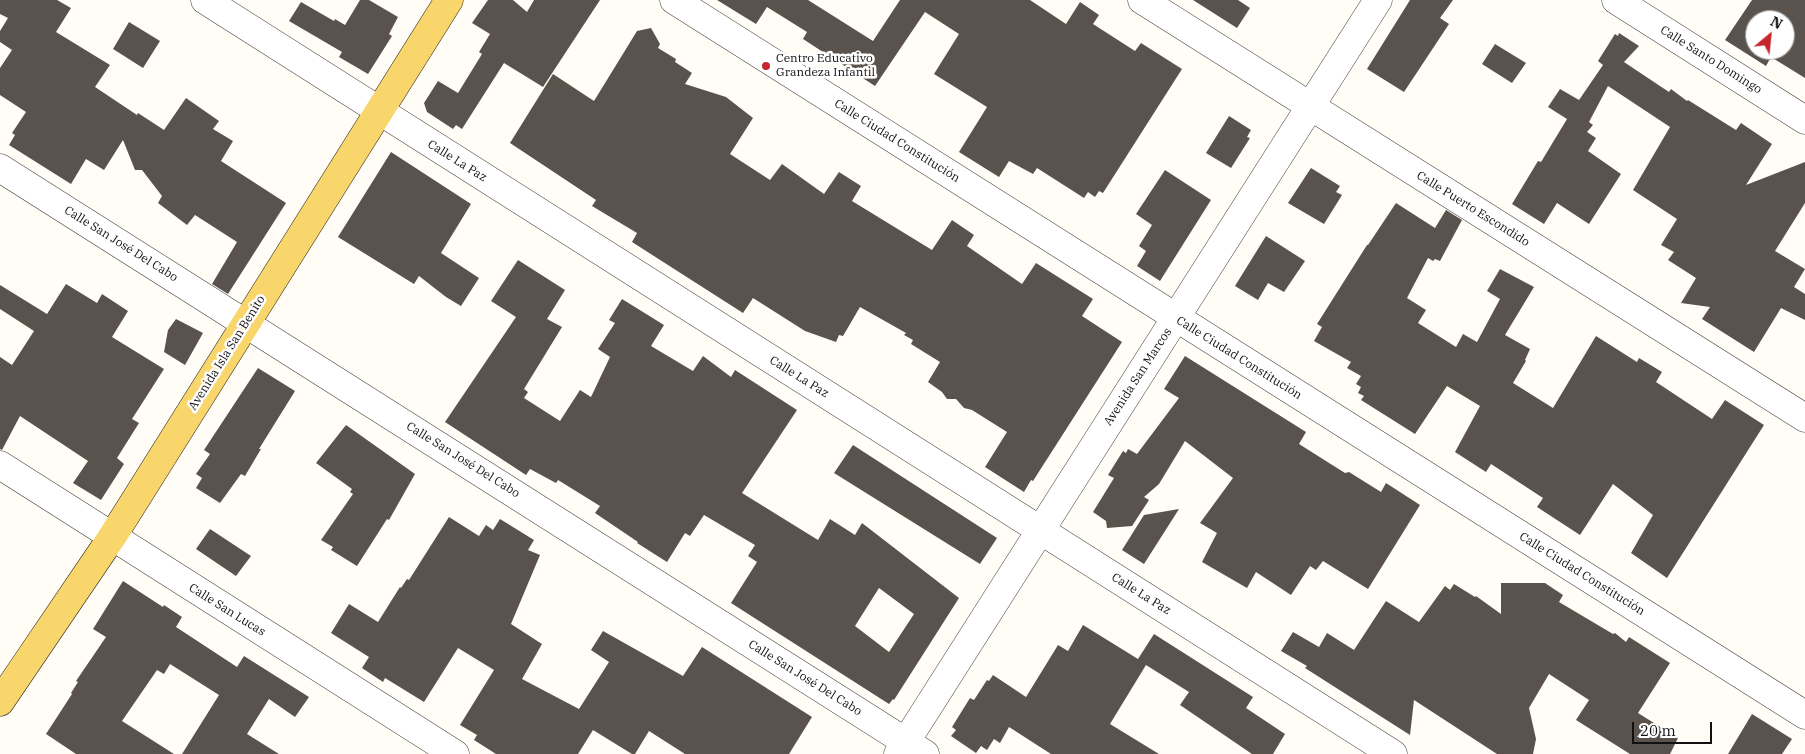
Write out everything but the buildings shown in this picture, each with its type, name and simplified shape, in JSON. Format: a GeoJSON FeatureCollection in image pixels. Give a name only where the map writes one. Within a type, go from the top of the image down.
{"type":"FeatureCollection","features":[{"type":"Feature","properties":{"kind":"main road","name":"Avenida Isla San Benito"},"geometry":{"type":"LineString","coordinates":[[0,702],[112,536],[449,0]]}},
{"type":"Feature","properties":{"kind":"street","name":"Calle La Paz"},"geometry":{"type":"LineString","coordinates":[[205,0],[1393,754]]}},
{"type":"Feature","properties":{"kind":"street","name":"Calle Ciudad Constitución"},"geometry":{"type":"LineString","coordinates":[[674,0],[1805,715]]}},
{"type":"Feature","properties":{"kind":"street","name":"Calle Puerto Escondido"},"geometry":{"type":"LineString","coordinates":[[1142,0],[1805,418]]}},
{"type":"Feature","properties":{"kind":"street","name":"Avenida San Marcos"},"geometry":{"type":"LineString","coordinates":[[910,750],[1040,530],[1378,0]]}},
{"type":"Feature","properties":{"kind":"street","name":"Calle Santo Domingo"},"geometry":{"type":"LineString","coordinates":[[1616,0],[1805,120]]}},
{"type":"Feature","properties":{"kind":"street","name":"Calle San José Del Cabo"},"geometry":{"type":"LineString","coordinates":[[0,168],[246,323],[910,750]]}},
{"type":"Feature","properties":{"kind":"street","name":"Calle San Lucas"},"geometry":{"type":"LineString","coordinates":[[0,465],[454,754]]}},
{"type":"Feature","properties":{"kind":"place","name":"Centro Educativo Grandeza Infantil"},"geometry":{"type":"Point","coordinates":[766,66]}}]}
